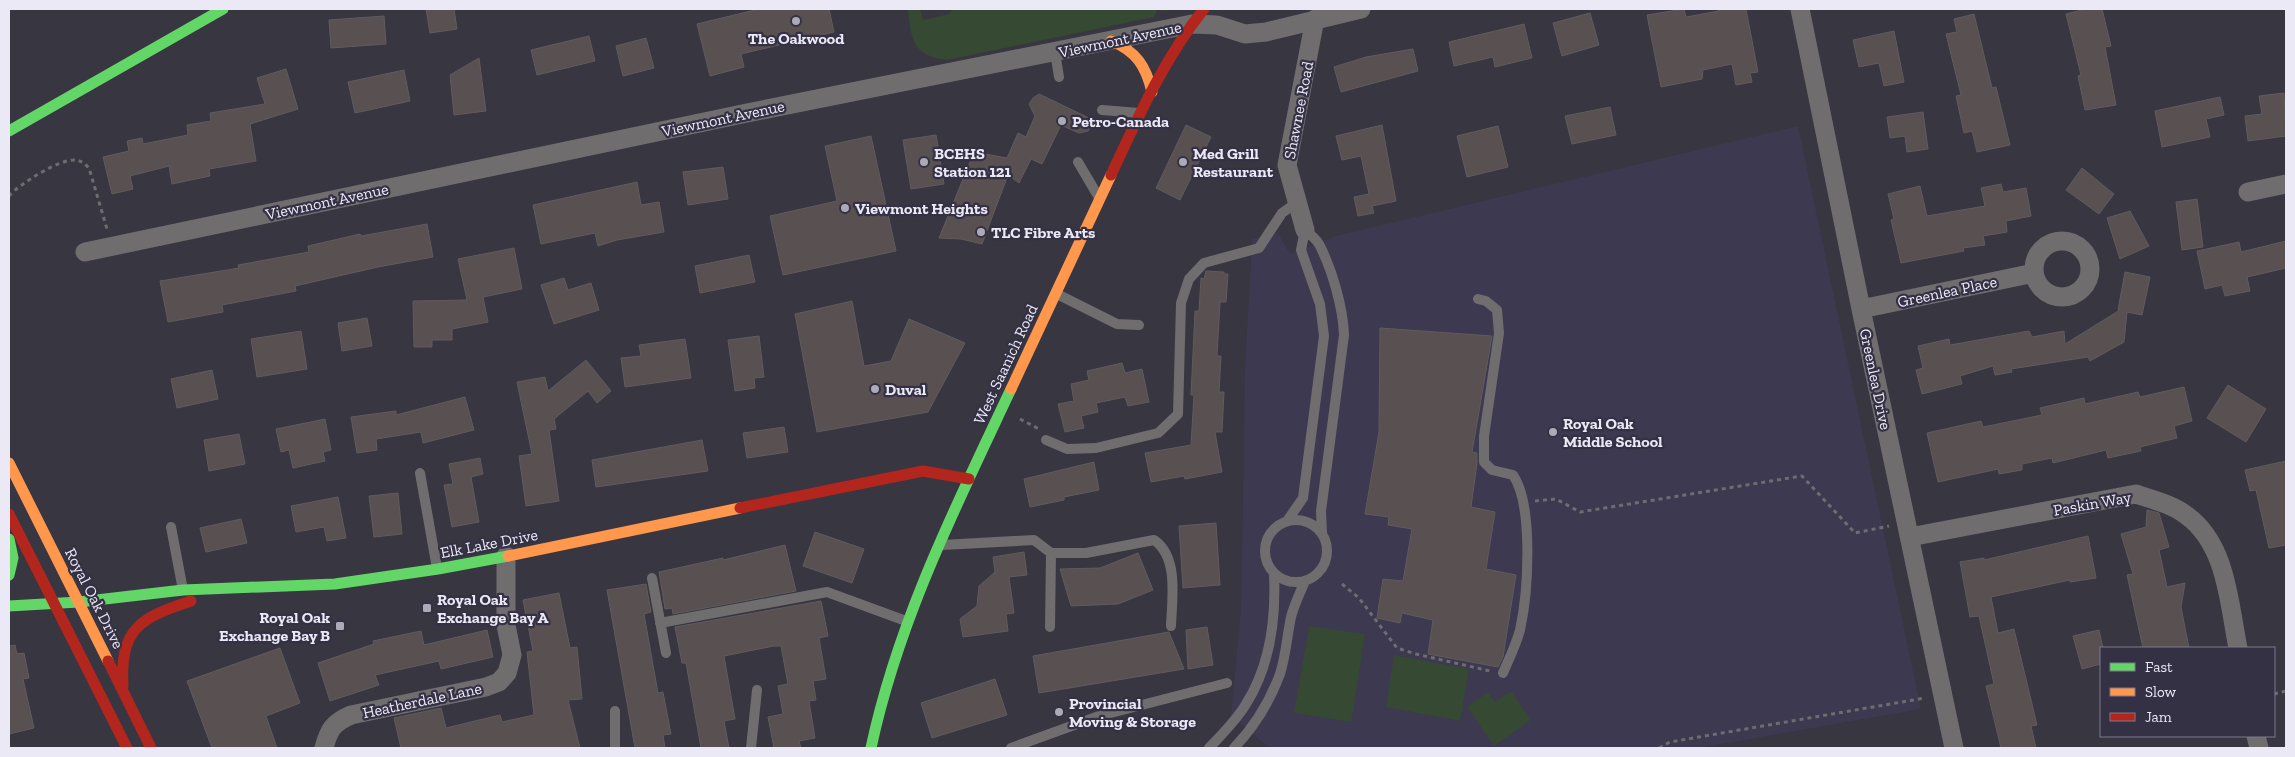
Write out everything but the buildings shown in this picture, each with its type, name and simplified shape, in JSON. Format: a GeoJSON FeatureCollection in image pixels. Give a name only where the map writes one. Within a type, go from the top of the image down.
{"type":"FeatureCollection","features":[{"type":"Feature","properties":{"kind":"main road"},"geometry":{"type":"LineString","coordinates":[[9,136],[13,129],[223,9]]}},
{"type":"Feature","properties":{"kind":"main road","name":"West Saanich Road"},"geometry":{"type":"LineString","coordinates":[[871,748],[878,710],[907,621],[938,545],[1140,113],[1192,24],[1204,9]]}},
{"type":"Feature","properties":{"kind":"main road"},"geometry":{"type":"LineString","coordinates":[[1111,41],[1128,47],[1138,57],[1148,72],[1152,92]]}},
{"type":"Feature","properties":{"kind":"main road","name":"Royal Oak Drive"},"geometry":{"type":"LineString","coordinates":[[9,463],[151,748]]}},
{"type":"Feature","properties":{"kind":"main road","name":"Elk Lake Drive"},"geometry":{"type":"LineString","coordinates":[[9,606],[79,602],[184,590],[335,584],[438,570],[923,471],[969,479]]}},
{"type":"Feature","properties":{"kind":"main road"},"geometry":{"type":"LineString","coordinates":[[9,514],[127,748]]}},
{"type":"Feature","properties":{"kind":"main road"},"geometry":{"type":"LineString","coordinates":[[9,539],[13,558],[9,575]]}},
{"type":"Feature","properties":{"kind":"main road"},"geometry":{"type":"LineString","coordinates":[[123,692],[120,666],[124,644],[131,632],[161,610],[231,588]]}},
{"type":"Feature","properties":{"kind":"street","name":"Viewmont Avenue"},"geometry":{"type":"LineString","coordinates":[[86,252],[746,113],[1192,24],[1217,26],[1245,34],[1266,32],[1361,9]]}},
{"type":"Feature","properties":{"kind":"street","name":"Greenlea Drive"},"geometry":{"type":"LineString","coordinates":[[1800,9],[1954,748]]}},
{"type":"Feature","properties":{"kind":"street","name":"Shawnee Road"},"geometry":{"type":"LineString","coordinates":[[1305,230],[1287,165],[1315,19]]}},
{"type":"Feature","properties":{"kind":"street"},"geometry":{"type":"LineString","coordinates":[[2248,192],[2286,184]]}},
{"type":"Feature","properties":{"kind":"street","name":"Greenlea Place"},"geometry":{"type":"LineString","coordinates":[[1861,309],[2034,273]]}},
{"type":"Feature","properties":{"kind":"street","name":"Paskin Way"},"geometry":{"type":"LineString","coordinates":[[1908,530],[2136,494],[2164,503],[2187,515],[2202,530],[2219,557],[2238,647]]}},
{"type":"Feature","properties":{"kind":"street","name":"Heatherdale Lane"},"geometry":{"type":"LineString","coordinates":[[324,748],[328,733],[338,721],[351,715],[486,687],[499,682],[507,673],[512,655],[506,624],[506,556]]}},
{"type":"Feature","properties":{"kind":"lane"},"geometry":{"type":"LineString","coordinates":[[1055,52],[1060,77]]}},
{"type":"Feature","properties":{"kind":"lane"},"geometry":{"type":"LineString","coordinates":[[1102,110],[1140,113]]}},
{"type":"Feature","properties":{"kind":"lane"},"geometry":{"type":"LineString","coordinates":[[1078,162],[1100,199]]}},
{"type":"Feature","properties":{"kind":"lane"},"geometry":{"type":"LineString","coordinates":[[1046,440],[1068,449],[1096,448],[1158,432],[1172,420],[1178,414],[1181,303],[1189,279],[1204,263],[1259,248],[1282,213],[1296,203]]}},
{"type":"Feature","properties":{"kind":"lane"},"geometry":{"type":"LineString","coordinates":[[1287,521],[1307,522],[1316,527],[1326,543],[1325,562],[1313,577],[1304,581],[1283,580],[1274,574],[1269,566],[1265,548],[1272,531],[1296,512],[1303,498],[1324,336],[1320,304],[1301,250],[1305,230]]}},
{"type":"Feature","properties":{"kind":"lane"},"geometry":{"type":"LineString","coordinates":[[1305,230],[1318,243],[1340,299],[1344,320],[1344,335],[1321,511],[1322,534]]}},
{"type":"Feature","properties":{"kind":"lane"},"geometry":{"type":"LineString","coordinates":[[1056,294],[1118,324],[1139,325]]}},
{"type":"Feature","properties":{"kind":"lane"},"geometry":{"type":"LineString","coordinates":[[1478,299],[1486,301],[1497,310],[1499,333],[1484,436],[1484,462],[1492,470],[1513,476],[1520,485],[1527,556],[1519,631],[1503,673]]}},
{"type":"Feature","properties":{"kind":"lane"},"geometry":{"type":"LineString","coordinates":[[420,473],[438,570]]}},
{"type":"Feature","properties":{"kind":"lane"},"geometry":{"type":"LineString","coordinates":[[172,527],[184,590]]}},
{"type":"Feature","properties":{"kind":"lane"},"geometry":{"type":"LineString","coordinates":[[938,545],[1034,540],[1051,553],[1086,553],[1154,540],[1163,546],[1173,579],[1171,626]]}},
{"type":"Feature","properties":{"kind":"lane"},"geometry":{"type":"LineString","coordinates":[[1050,627],[1051,553]]}},
{"type":"Feature","properties":{"kind":"lane"},"geometry":{"type":"LineString","coordinates":[[1208,748],[1232,723],[1247,703],[1266,658],[1276,605],[1274,574]]}},
{"type":"Feature","properties":{"kind":"lane"},"geometry":{"type":"LineString","coordinates":[[652,578],[666,653]]}},
{"type":"Feature","properties":{"kind":"lane"},"geometry":{"type":"LineString","coordinates":[[1234,748],[1250,729],[1271,695],[1280,674],[1287,647],[1291,616],[1304,581]]}},
{"type":"Feature","properties":{"kind":"lane"},"geometry":{"type":"LineString","coordinates":[[660,623],[827,592],[907,621]]}},
{"type":"Feature","properties":{"kind":"lane"},"geometry":{"type":"LineString","coordinates":[[1011,748],[1099,716],[1228,683]]}},
{"type":"Feature","properties":{"kind":"lane"},"geometry":{"type":"LineString","coordinates":[[751,748],[757,690]]}},
{"type":"Feature","properties":{"kind":"lane"},"geometry":{"type":"LineString","coordinates":[[615,712],[615,748]]}},
{"type":"Feature","properties":{"kind":"path"},"geometry":{"type":"LineString","coordinates":[[9,196],[24,182],[50,168],[74,159],[82,161],[89,168],[112,246]]}},
{"type":"Feature","properties":{"kind":"path"},"geometry":{"type":"LineString","coordinates":[[1032,425],[1038,428]]}},
{"type":"Feature","properties":{"kind":"path"},"geometry":{"type":"LineString","coordinates":[[1523,502],[1556,499],[1580,512],[1802,476],[1856,533],[1908,530]]}},
{"type":"Feature","properties":{"kind":"path"},"geometry":{"type":"LineString","coordinates":[[1342,584],[1359,598],[1397,648],[1466,667],[1503,673]]}},
{"type":"Feature","properties":{"kind":"path"},"geometry":{"type":"LineString","coordinates":[[1659,748],[1670,742],[1943,694]]}},
{"type":"Feature","properties":{"kind":"shaded area","name":"Royal Oak Middle School"},"geometry":{"type":"Polygon","coordinates":[[[1798,126],[1921,709],[1698,748],[1270,748],[1231,716],[1241,609],[1245,372],[1252,239],[1278,233],[1290,254],[1336,236],[1798,126]]]}},
{"type":"Feature","properties":{"kind":"green space"},"geometry":{"type":"Polygon","coordinates":[[[920,9],[923,20],[949,14],[953,9],[1169,9],[1167,11],[1157,10],[1154,17],[947,60],[927,55],[916,45],[909,21],[908,10],[920,9]]]}},
{"type":"Feature","properties":{"kind":"green space"},"geometry":{"type":"Polygon","coordinates":[[[1309,626],[1365,634],[1351,722],[1294,713],[1309,626]]]}},
{"type":"Feature","properties":{"kind":"green space"},"geometry":{"type":"Polygon","coordinates":[[[1394,655],[1469,669],[1460,721],[1386,707],[1394,655]]]}},
{"type":"Feature","properties":{"kind":"green space"},"geometry":{"type":"Polygon","coordinates":[[[1511,691],[1531,720],[1494,746],[1467,707],[1488,692],[1495,702],[1511,691]]]}},
{"type":"Feature","properties":{"kind":"traffic: fast"},"geometry":{"type":"LineString","coordinates":[[9,131],[223,9]]}},
{"type":"Feature","properties":{"kind":"traffic: fast"},"geometry":{"type":"LineString","coordinates":[[871,748],[897,655],[930,565],[1011,389]]}},
{"type":"Feature","properties":{"kind":"traffic: fast"},"geometry":{"type":"LineString","coordinates":[[9,539],[13,558],[9,575]]}},
{"type":"Feature","properties":{"kind":"traffic: fast"},"geometry":{"type":"LineString","coordinates":[[9,606],[79,602],[183,590],[335,584],[438,569],[508,556]]}},
{"type":"Feature","properties":{"kind":"traffic: slow"},"geometry":{"type":"LineString","coordinates":[[1111,41],[1120,45],[1139,60],[1147,74],[1152,92]]}},
{"type":"Feature","properties":{"kind":"traffic: slow"},"geometry":{"type":"LineString","coordinates":[[1011,389],[1111,175]]}},
{"type":"Feature","properties":{"kind":"traffic: slow"},"geometry":{"type":"LineString","coordinates":[[9,463],[108,661]]}},
{"type":"Feature","properties":{"kind":"traffic: slow"},"geometry":{"type":"LineString","coordinates":[[508,556],[740,508]]}},
{"type":"Feature","properties":{"kind":"traffic: jam"},"geometry":{"type":"LineString","coordinates":[[1111,175],[1164,68],[1204,9]]}},
{"type":"Feature","properties":{"kind":"traffic: jam"},"geometry":{"type":"LineString","coordinates":[[740,508],[923,471],[969,479]]}},
{"type":"Feature","properties":{"kind":"traffic: jam"},"geometry":{"type":"LineString","coordinates":[[9,514],[127,748]]}},
{"type":"Feature","properties":{"kind":"traffic: jam"},"geometry":{"type":"LineString","coordinates":[[123,686],[125,651],[130,638],[137,628],[158,613],[191,601]]}},
{"type":"Feature","properties":{"kind":"traffic: jam"},"geometry":{"type":"LineString","coordinates":[[108,661],[151,748]]}},
{"type":"Feature","properties":{"kind":"place","name":"The Oakwood"},"geometry":{"type":"Point","coordinates":[796,21]}},
{"type":"Feature","properties":{"kind":"place","name":"Petro-Canada"},"geometry":{"type":"Point","coordinates":[1062,121]}},
{"type":"Feature","properties":{"kind":"place","name":"BCEHS Station 121"},"geometry":{"type":"Point","coordinates":[924,162]}},
{"type":"Feature","properties":{"kind":"place","name":"Med Grill Restaurant"},"geometry":{"type":"Point","coordinates":[1183,162]}},
{"type":"Feature","properties":{"kind":"place","name":"Viewmont Heights"},"geometry":{"type":"Point","coordinates":[845,208]}},
{"type":"Feature","properties":{"kind":"place","name":"TLC Fibre Arts"},"geometry":{"type":"Point","coordinates":[981,232]}},
{"type":"Feature","properties":{"kind":"place","name":"Duval"},"geometry":{"type":"Point","coordinates":[875,389]}},
{"type":"Feature","properties":{"kind":"place","name":"Royal Oak Middle School"},"geometry":{"type":"Point","coordinates":[1553,432]}},
{"type":"Feature","properties":{"kind":"place","name":"Royal Oak Exchange Bay A"},"geometry":{"type":"Point","coordinates":[427,608]}},
{"type":"Feature","properties":{"kind":"place","name":"Royal Oak Exchange Bay B"},"geometry":{"type":"Point","coordinates":[340,626]}},
{"type":"Feature","properties":{"kind":"place","name":"Provincial Moving & Storage"},"geometry":{"type":"Point","coordinates":[1059,712]}}]}
